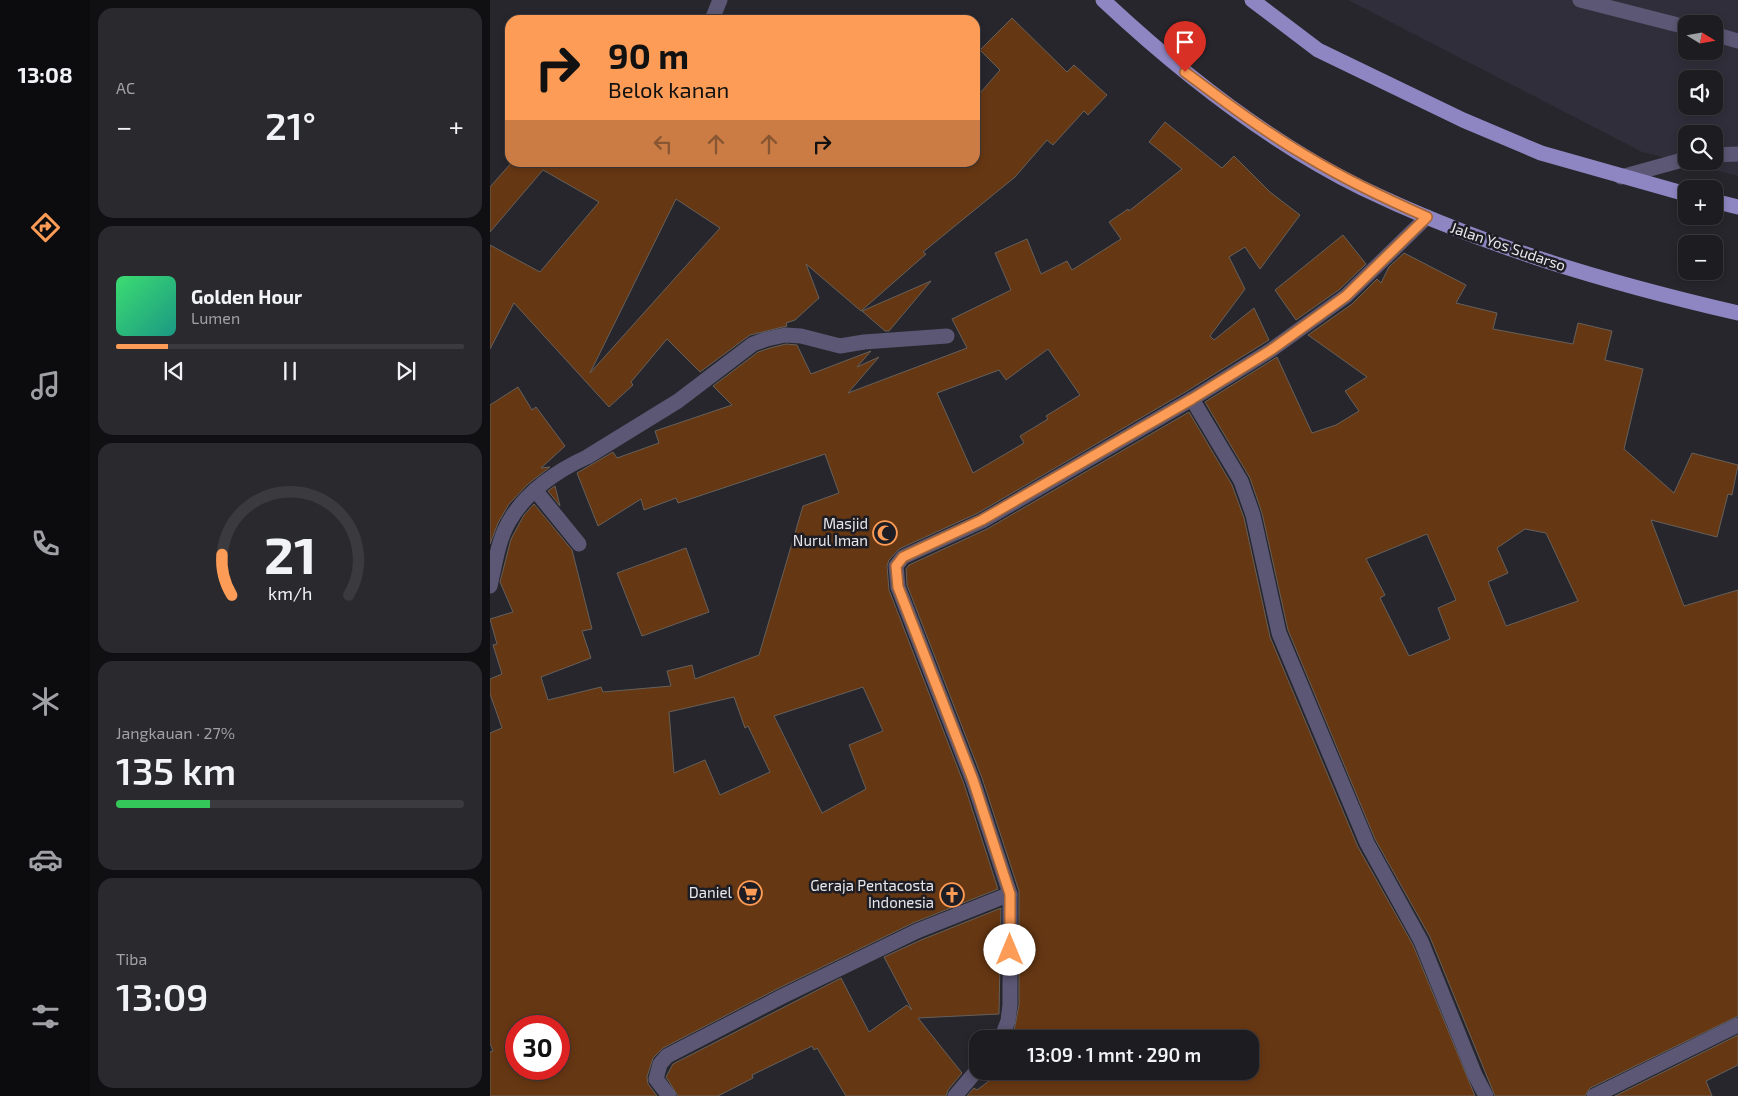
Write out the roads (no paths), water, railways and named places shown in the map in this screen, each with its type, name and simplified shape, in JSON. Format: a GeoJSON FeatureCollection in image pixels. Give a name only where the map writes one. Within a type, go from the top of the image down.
{"type":"FeatureCollection","features":[{"type":"Feature","properties":{"kind":"main road","name":"Jalan Yos Sudarso"},"geometry":{"type":"LineString","coordinates":[[1103,0],[1185,72],[1258,126],[1307,157],[1361,187],[1483,241],[1635,288],[1738,313]]}},
{"type":"Feature","properties":{"kind":"main road"},"geometry":{"type":"LineString","coordinates":[[1252,0],[1318,50],[1446,112],[1541,153],[1678,192]]}},
{"type":"Feature","properties":{"kind":"main road"},"geometry":{"type":"LineString","coordinates":[[1723,203],[1738,207]]}},
{"type":"Feature","properties":{"kind":"street"},"geometry":{"type":"LineString","coordinates":[[714,15],[720,0]]}},
{"type":"Feature","properties":{"kind":"street"},"geometry":{"type":"LineString","coordinates":[[1580,0],[1625,5],[1678,24]]}},
{"type":"Feature","properties":{"kind":"street"},"geometry":{"type":"LineString","coordinates":[[1723,36],[1738,40]]}},
{"type":"Feature","properties":{"kind":"street"},"geometry":{"type":"LineString","coordinates":[[1723,155],[1738,154]]}},
{"type":"Feature","properties":{"kind":"street"},"geometry":{"type":"LineString","coordinates":[[1621,177],[1678,161]]}},
{"type":"Feature","properties":{"kind":"street"},"geometry":{"type":"LineString","coordinates":[[1004,1030],[1010,1005],[1010,894],[973,780],[898,587],[896,566],[903,557],[982,520],[1192,399],[1271,350],[1346,296],[1427,217]]}},
{"type":"Feature","properties":{"kind":"street"},"geometry":{"type":"LineString","coordinates":[[490,586],[502,537],[509,520],[535,490],[572,464],[587,457],[678,400],[753,344],[785,335],[801,336],[840,346],[864,342],[947,336]]}},
{"type":"Feature","properties":{"kind":"street"},"geometry":{"type":"LineString","coordinates":[[1192,399],[1241,481],[1253,515],[1279,633],[1367,843],[1422,941],[1474,1075],[1486,1096]]}},
{"type":"Feature","properties":{"kind":"street"},"geometry":{"type":"LineString","coordinates":[[535,490],[579,544]]}},
{"type":"Feature","properties":{"kind":"street"},"geometry":{"type":"LineString","coordinates":[[669,1096],[656,1079],[660,1064],[667,1056],[783,996],[908,936],[1010,894]]}},
{"type":"Feature","properties":{"kind":"street"},"geometry":{"type":"LineString","coordinates":[[1594,1096],[1738,1025]]}},
{"type":"Feature","properties":{"kind":"street"},"geometry":{"type":"LineString","coordinates":[[955,1096],[969,1080]]}},
{"type":"Feature","properties":{"kind":"place","name":"Masjid Nurul Iman"},"geometry":{"type":"Point","coordinates":[885,533]}},
{"type":"Feature","properties":{"kind":"place","name":"Daniel"},"geometry":{"type":"Point","coordinates":[750,893]}},
{"type":"Feature","properties":{"kind":"place","name":"Geraja Pentacosta Indonesia"},"geometry":{"type":"Point","coordinates":[952,895]}}]}
